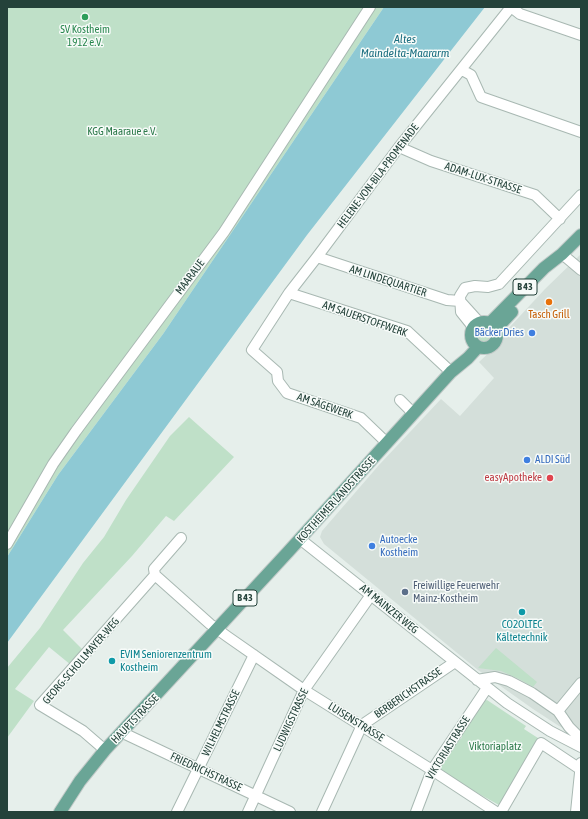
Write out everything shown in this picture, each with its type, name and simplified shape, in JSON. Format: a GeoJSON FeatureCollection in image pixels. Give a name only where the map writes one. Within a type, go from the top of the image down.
{"type":"FeatureCollection","features":[{"type":"Feature","properties":{"kind":"main road","name":"B 43"},"geometry":{"type":"LineString","coordinates":[[475,344],[486,348],[494,344],[497,337],[484,325],[549,272],[562,254],[581,235]]}},
{"type":"Feature","properties":{"kind":"main road"},"geometry":{"type":"LineString","coordinates":[[475,344],[471,333],[484,325]]}},
{"type":"Feature","properties":{"kind":"main road","name":"KOSTHEIMER LANDSTRASSE"},"geometry":{"type":"LineString","coordinates":[[217,630],[387,444],[452,370],[468,358],[475,344]]}},
{"type":"Feature","properties":{"kind":"main road","name":"HAUPTSTRASSE"},"geometry":{"type":"LineString","coordinates":[[60,812],[80,781],[105,750],[217,630]]}},
{"type":"Feature","properties":{"kind":"street","name":"MAARAUE"},"geometry":{"type":"LineString","coordinates":[[7,544],[61,453],[224,232],[370,7]]}},
{"type":"Feature","properties":{"kind":"street"},"geometry":{"type":"LineString","coordinates":[[511,7],[520,14],[581,35]]}},
{"type":"Feature","properties":{"kind":"street","name":"HELENE-VON-BILA-PROMENADE"},"geometry":{"type":"LineString","coordinates":[[252,350],[289,293],[399,147],[511,7]]}},
{"type":"Feature","properties":{"kind":"street"},"geometry":{"type":"LineString","coordinates":[[462,70],[471,75],[481,98],[581,132]]}},
{"type":"Feature","properties":{"kind":"street","name":"ADAM-LUX-STRASSE"},"geometry":{"type":"LineString","coordinates":[[399,147],[431,161],[535,195],[560,219]]}},
{"type":"Feature","properties":{"kind":"street"},"geometry":{"type":"LineString","coordinates":[[484,325],[460,301],[460,296],[465,288],[475,286],[488,287],[499,284],[581,195]]}},
{"type":"Feature","properties":{"kind":"street"},"geometry":{"type":"LineString","coordinates":[[562,254],[581,270]]}},
{"type":"Feature","properties":{"kind":"street","name":"AM LINDEQUARTIER"},"geometry":{"type":"LineString","coordinates":[[317,257],[447,300],[460,301]]}},
{"type":"Feature","properties":{"kind":"street","name":"AM SAUERSTOFFWERK"},"geometry":{"type":"LineString","coordinates":[[289,293],[407,331],[452,370]]}},
{"type":"Feature","properties":{"kind":"street","name":"AM SÄGEWERK"},"geometry":{"type":"LineString","coordinates":[[252,350],[277,372],[278,381],[288,393],[361,418],[387,444]]}},
{"type":"Feature","properties":{"kind":"street"},"geometry":{"type":"LineString","coordinates":[[400,400],[414,414]]}},
{"type":"Feature","properties":{"kind":"street","name":"GEORG-SCHOLLMAYER-WEG"},"geometry":{"type":"LineString","coordinates":[[105,750],[82,731],[40,705],[154,575],[154,569],[181,538]]}},
{"type":"Feature","properties":{"kind":"street","name":"AM MAINZER WEG"},"geometry":{"type":"LineString","coordinates":[[300,539],[477,680],[521,713],[581,747]]}},
{"type":"Feature","properties":{"kind":"street"},"geometry":{"type":"LineString","coordinates":[[154,575],[217,630]]}},
{"type":"Feature","properties":{"kind":"street","name":"LUDWIGSTRASSE"},"geometry":{"type":"LineString","coordinates":[[248,812],[304,690],[371,595]]}},
{"type":"Feature","properties":{"kind":"street","name":"LUISENSTRASSE"},"geometry":{"type":"LineString","coordinates":[[217,630],[304,690],[362,725],[496,812]]}},
{"type":"Feature","properties":{"kind":"street","name":"WILHELMSTRASSE"},"geometry":{"type":"LineString","coordinates":[[177,812],[254,655]]}},
{"type":"Feature","properties":{"kind":"street","name":"BERBERICHSTRASSE"},"geometry":{"type":"LineString","coordinates":[[362,725],[455,662]]}},
{"type":"Feature","properties":{"kind":"street"},"geometry":{"type":"LineString","coordinates":[[477,680],[495,677],[509,681],[532,693],[558,711],[581,739]]}},
{"type":"Feature","properties":{"kind":"street"},"geometry":{"type":"LineString","coordinates":[[558,711],[581,683]]}},
{"type":"Feature","properties":{"kind":"street","name":"VIKTORIASTRASSE"},"geometry":{"type":"LineString","coordinates":[[416,812],[432,770],[490,690]]}},
{"type":"Feature","properties":{"kind":"street"},"geometry":{"type":"LineString","coordinates":[[322,812],[362,725]]}},
{"type":"Feature","properties":{"kind":"street","name":"FRIEDRICHSTRASSE"},"geometry":{"type":"LineString","coordinates":[[121,732],[290,812]]}},
{"type":"Feature","properties":{"kind":"street"},"geometry":{"type":"LineString","coordinates":[[502,812],[541,743],[580,765],[576,812]]}},
{"type":"Feature","properties":{"kind":"shaded area"},"geometry":{"type":"Polygon","coordinates":[[[581,254],[581,737],[559,726],[478,670],[324,544],[320,537],[322,531],[379,465],[441,399],[460,416],[494,378],[479,362],[495,347],[507,330],[545,289],[581,254]]]}},
{"type":"Feature","properties":{"kind":"green space","name":"KGG Maaraue e.V."},"geometry":{"type":"Polygon","coordinates":[[[7,7],[384,7],[163,334],[58,475],[7,557],[7,7]]]}},
{"type":"Feature","properties":{"kind":"green space"},"geometry":{"type":"Polygon","coordinates":[[[480,326],[488,326],[493,331],[491,342],[488,344],[480,344],[475,339],[475,331],[480,326]]]}},
{"type":"Feature","properties":{"kind":"green space"},"geometry":{"type":"Polygon","coordinates":[[[189,417],[234,457],[174,521],[166,516],[132,556],[63,630],[84,651],[71,665],[49,647],[15,689],[34,701],[7,738],[7,668],[40,628],[83,563],[104,537],[126,500],[170,436],[189,417]]]}},
{"type":"Feature","properties":{"kind":"green space"},"geometry":{"type":"Polygon","coordinates":[[[496,648],[537,682],[533,687],[501,671],[478,668],[496,648]]]}},
{"type":"Feature","properties":{"kind":"green space","name":"Viktoriaplatz"},"geometry":{"type":"Polygon","coordinates":[[[487,700],[526,726],[524,729],[541,740],[499,805],[445,775],[440,765],[459,738],[461,739],[461,735],[484,701],[487,700]]]}},
{"type":"Feature","properties":{"kind":"water","name":"Altes Maindelta-Maararm"},"geometry":{"type":"Polygon","coordinates":[[[384,7],[485,7],[307,235],[7,643],[7,557],[58,475],[163,334],[384,7]]]}},
{"type":"Feature","properties":{"kind":"place","name":"SV Kostheim 1912 e.V."},"geometry":{"type":"Point","coordinates":[85,17]}},
{"type":"Feature","properties":{"kind":"place","name":"Tasch Grill"},"geometry":{"type":"Point","coordinates":[549,302]}},
{"type":"Feature","properties":{"kind":"place","name":"Bäcker Dries"},"geometry":{"type":"Point","coordinates":[532,333]}},
{"type":"Feature","properties":{"kind":"place","name":"ALDI Süd"},"geometry":{"type":"Point","coordinates":[527,460]}},
{"type":"Feature","properties":{"kind":"place","name":"easyApotheke"},"geometry":{"type":"Point","coordinates":[550,478]}},
{"type":"Feature","properties":{"kind":"place","name":"Autoecke Kostheim"},"geometry":{"type":"Point","coordinates":[372,546]}},
{"type":"Feature","properties":{"kind":"place","name":"Freiwillige Feuerwehr Mainz-Kostheim"},"geometry":{"type":"Point","coordinates":[405,592]}},
{"type":"Feature","properties":{"kind":"place","name":"CO2OLTEC Kältetechnik"},"geometry":{"type":"Point","coordinates":[522,612]}},
{"type":"Feature","properties":{"kind":"place","name":"EVIM Seniorenzentrum Kostheim"},"geometry":{"type":"Point","coordinates":[112,661]}}]}
